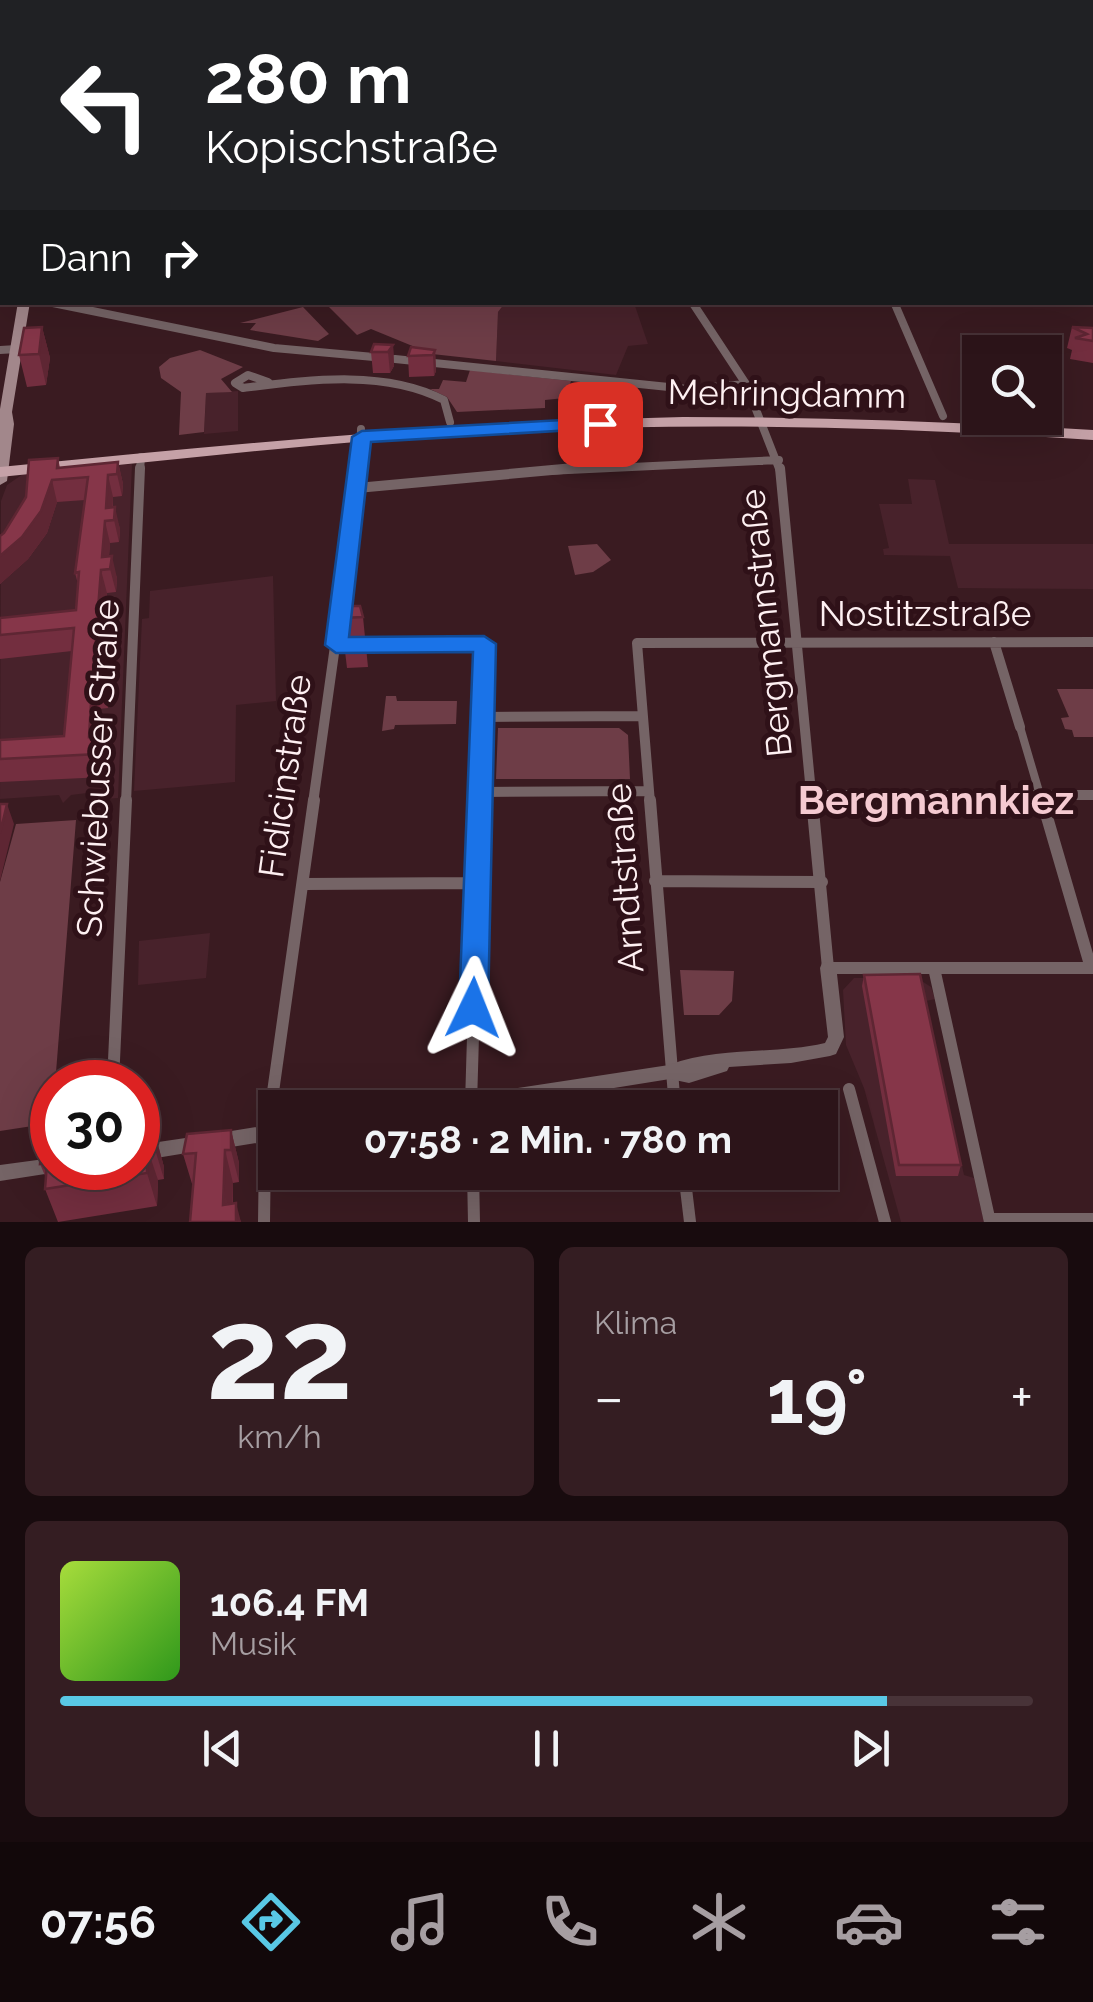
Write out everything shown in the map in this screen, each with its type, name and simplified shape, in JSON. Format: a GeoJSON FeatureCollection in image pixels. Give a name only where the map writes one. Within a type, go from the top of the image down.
{"type":"FeatureCollection","features":[{"type":"Feature","properties":{"kind":"main road"},"geometry":{"type":"LineString","coordinates":[[1,469],[3,416],[24,305]]}},
{"type":"Feature","properties":{"kind":"main road","name":"Mehringdamm"},"geometry":{"type":"LineString","coordinates":[[1,469],[450,422],[943,416],[1093,424]]}},
{"type":"Feature","properties":{"kind":"main road","name":"Mehringdamm"},"geometry":{"type":"LineString","coordinates":[[362,433],[763,417],[1093,435]]}},
{"type":"Feature","properties":{"kind":"street"},"geometry":{"type":"LineString","coordinates":[[63,305],[274,348],[688,389],[746,384]]}},
{"type":"Feature","properties":{"kind":"street","name":"Bergmannstraße"},"geometry":{"type":"LineString","coordinates":[[670,1072],[693,1076],[728,1063],[822,1052],[830,1049],[836,1037],[778,460],[746,384],[694,305]]}},
{"type":"Feature","properties":{"kind":"street"},"geometry":{"type":"LineString","coordinates":[[895,305],[943,416]]}},
{"type":"Feature","properties":{"kind":"street"},"geometry":{"type":"LineString","coordinates":[[0,350],[17,349]]}},
{"type":"Feature","properties":{"kind":"street"},"geometry":{"type":"LineString","coordinates":[[268,382],[352,381],[428,392],[444,400],[450,422]]}},
{"type":"Feature","properties":{"kind":"street","name":"Fidicinstraße"},"geometry":{"type":"LineString","coordinates":[[278,1090],[362,433]]}},
{"type":"Feature","properties":{"kind":"street","name":"Schwiebusser Straße"},"geometry":{"type":"LineString","coordinates":[[115,1060],[142,453]]}},
{"type":"Feature","properties":{"kind":"street"},"geometry":{"type":"LineString","coordinates":[[357,488],[631,464],[778,460]]}},
{"type":"Feature","properties":{"kind":"street"},"geometry":{"type":"LineString","coordinates":[[828,968],[1092,968],[994,642]]}},
{"type":"Feature","properties":{"kind":"street","name":"Nostitzstraße"},"geometry":{"type":"LineString","coordinates":[[637,643],[1093,642]]}},
{"type":"Feature","properties":{"kind":"street","name":"Arndtstraße"},"geometry":{"type":"LineString","coordinates":[[637,643],[672,1090]]}},
{"type":"Feature","properties":{"kind":"street"},"geometry":{"type":"LineString","coordinates":[[336,645],[484,644],[471,1090]]}},
{"type":"Feature","properties":{"kind":"street"},"geometry":{"type":"LineString","coordinates":[[482,717],[642,716]]}},
{"type":"Feature","properties":{"kind":"street"},"geometry":{"type":"LineString","coordinates":[[480,792],[648,791]]}},
{"type":"Feature","properties":{"kind":"street"},"geometry":{"type":"LineString","coordinates":[[814,795],[1093,795]]}},
{"type":"Feature","properties":{"kind":"street"},"geometry":{"type":"LineString","coordinates":[[655,882],[822,882]]}},
{"type":"Feature","properties":{"kind":"street"},"geometry":{"type":"LineString","coordinates":[[304,884],[477,884]]}},
{"type":"Feature","properties":{"kind":"street"},"geometry":{"type":"LineString","coordinates":[[934,968],[990,1221],[1093,1220]]}},
{"type":"Feature","properties":{"kind":"street"},"geometry":{"type":"LineString","coordinates":[[561,1090],[670,1072]]}},
{"type":"Feature","properties":{"kind":"street"},"geometry":{"type":"LineString","coordinates":[[848,1090],[885,1222]]}},
{"type":"Feature","properties":{"kind":"street"},"geometry":{"type":"LineString","coordinates":[[160,1150],[258,1135]]}},
{"type":"Feature","properties":{"kind":"street"},"geometry":{"type":"LineString","coordinates":[[0,1174],[30,1169]]}},
{"type":"Feature","properties":{"kind":"street","name":"Fidicinstraße"},"geometry":{"type":"LineString","coordinates":[[264,1222],[267,1190]]}},
{"type":"Feature","properties":{"kind":"street"},"geometry":{"type":"LineString","coordinates":[[473,1190],[474,1222]]}},
{"type":"Feature","properties":{"kind":"street"},"geometry":{"type":"LineString","coordinates":[[686,1190],[690,1222]]}},
{"type":"Feature","properties":{"kind":"shaded area"},"geometry":{"type":"Polygon","coordinates":[[[327,305],[503,305],[498,312],[496,361],[432,354],[371,329],[357,335],[327,305]]]}},
{"type":"Feature","properties":{"kind":"shaded area"},"geometry":{"type":"Polygon","coordinates":[[[503,305],[635,305],[648,344],[628,346],[616,375],[496,361],[498,312],[503,305]]]}},
{"type":"Feature","properties":{"kind":"shaded area"},"geometry":{"type":"Polygon","coordinates":[[[303,307],[329,334],[318,341],[250,330],[256,323],[240,323],[303,307]]]}},
{"type":"Feature","properties":{"kind":"shaded area"},"geometry":{"type":"Polygon","coordinates":[[[200,350],[243,367],[221,379],[232,392],[206,393],[204,432],[179,435],[181,392],[161,378],[159,367],[170,358],[200,350]]]}},
{"type":"Feature","properties":{"kind":"shaded area"},"geometry":{"type":"Polygon","coordinates":[[[470,370],[571,381],[565,398],[545,400],[545,408],[457,412],[447,397],[430,389],[439,389],[443,380],[466,382],[470,370]]]}},
{"type":"Feature","properties":{"kind":"shaded area"},"geometry":{"type":"Polygon","coordinates":[[[238,391],[238,431],[204,434],[206,393],[238,391]]]}},
{"type":"Feature","properties":{"kind":"shaded area"},"geometry":{"type":"Polygon","coordinates":[[[132,464],[118,798],[87,800],[87,793],[71,795],[63,803],[59,795],[0,799],[1,501],[7,485],[23,474],[132,464]]]}},
{"type":"Feature","properties":{"kind":"shaded area"},"geometry":{"type":"Polygon","coordinates":[[[908,479],[935,480],[949,544],[1093,544],[1093,589],[958,588],[950,556],[884,555],[883,549],[889,548],[879,504],[912,504],[908,479]]]}},
{"type":"Feature","properties":{"kind":"shaded area"},"geometry":{"type":"Polygon","coordinates":[[[597,544],[611,560],[593,572],[575,575],[568,546],[597,544]]]}},
{"type":"Feature","properties":{"kind":"shaded area"},"geometry":{"type":"Polygon","coordinates":[[[273,576],[276,701],[236,705],[235,782],[134,791],[142,619],[149,618],[150,591],[273,576]]]}},
{"type":"Feature","properties":{"kind":"shaded area"},"geometry":{"type":"Polygon","coordinates":[[[1057,689],[1093,689],[1093,737],[1074,737],[1072,730],[1065,729],[1061,718],[1069,717],[1057,689]]]}},
{"type":"Feature","properties":{"kind":"shaded area"},"geometry":{"type":"Polygon","coordinates":[[[386,696],[396,696],[397,701],[457,701],[456,724],[395,725],[394,729],[382,731],[386,696]]]}},
{"type":"Feature","properties":{"kind":"shaded area"},"geometry":{"type":"Polygon","coordinates":[[[498,728],[619,728],[628,735],[630,779],[496,779],[498,728]]]}},
{"type":"Feature","properties":{"kind":"shaded area"},"geometry":{"type":"Polygon","coordinates":[[[76,820],[57,1060],[30,1060],[30,1126],[0,1131],[0,882],[16,824],[76,820]]]}},
{"type":"Feature","properties":{"kind":"shaded area"},"geometry":{"type":"Polygon","coordinates":[[[210,933],[206,978],[138,985],[139,941],[210,933]]]}},
{"type":"Feature","properties":{"kind":"shaded area"},"geometry":{"type":"Polygon","coordinates":[[[680,970],[734,971],[732,1001],[719,1015],[684,1015],[680,970]]]}},
{"type":"Feature","properties":{"kind":"shaded area"},"geometry":{"type":"Polygon","coordinates":[[[854,978],[917,978],[931,987],[935,999],[926,1001],[964,1175],[974,1178],[984,1222],[901,1222],[864,1088],[846,1045],[843,990],[854,978]]]}},
{"type":"Feature","properties":{"kind":"building"},"geometry":{"type":"Polygon","coordinates":[[[42,327],[39,354],[19,355],[24,328],[42,327]]]}},
{"type":"Feature","properties":{"kind":"building"},"geometry":{"type":"Polygon","coordinates":[[[1072,327],[1093,328],[1093,341],[1075,338],[1087,334],[1072,327]]]}},
{"type":"Feature","properties":{"kind":"building"},"geometry":{"type":"Polygon","coordinates":[[[374,344],[393,345],[388,352],[371,352],[374,344]]]}},
{"type":"Feature","properties":{"kind":"building"},"geometry":{"type":"Polygon","coordinates":[[[411,347],[435,350],[433,355],[408,356],[411,347]]]}},
{"type":"Feature","properties":{"kind":"building"},"geometry":{"type":"Polygon","coordinates":[[[58,458],[57,468],[118,462],[117,474],[108,475],[106,508],[115,507],[114,520],[105,521],[102,557],[112,556],[110,569],[101,570],[98,609],[108,608],[107,623],[97,624],[94,670],[104,669],[103,685],[92,686],[89,737],[99,736],[98,754],[0,759],[0,740],[64,736],[74,628],[0,635],[0,618],[76,610],[79,572],[75,573],[88,477],[52,480],[41,511],[22,537],[0,556],[0,536],[26,497],[29,460],[58,458]]]}},
{"type":"Feature","properties":{"kind":"building"},"geometry":{"type":"Polygon","coordinates":[[[345,606],[360,606],[363,617],[341,618],[345,606]]]}},
{"type":"Feature","properties":{"kind":"building"},"geometry":{"type":"Polygon","coordinates":[[[0,804],[7,804],[0,833],[0,804]]]}},
{"type":"Feature","properties":{"kind":"building"},"geometry":{"type":"Polygon","coordinates":[[[920,974],[961,1165],[899,1165],[864,975],[920,974]]]}},
{"type":"Feature","properties":{"kind":"building"},"geometry":{"type":"Polygon","coordinates":[[[231,1130],[231,1150],[225,1150],[223,1205],[236,1203],[236,1222],[190,1222],[196,1153],[183,1154],[187,1134],[231,1130]]]}},
{"type":"Feature","properties":{"kind":"district","name":"Bergmannkiez"},"geometry":{"type":"Point","coordinates":[936,800]}},
{"type":"Feature","properties":{"kind":"route"},"geometry":{"type":"LineString","coordinates":[[473,1008],[484,644],[336,645],[362,437],[600,424]]}}]}
